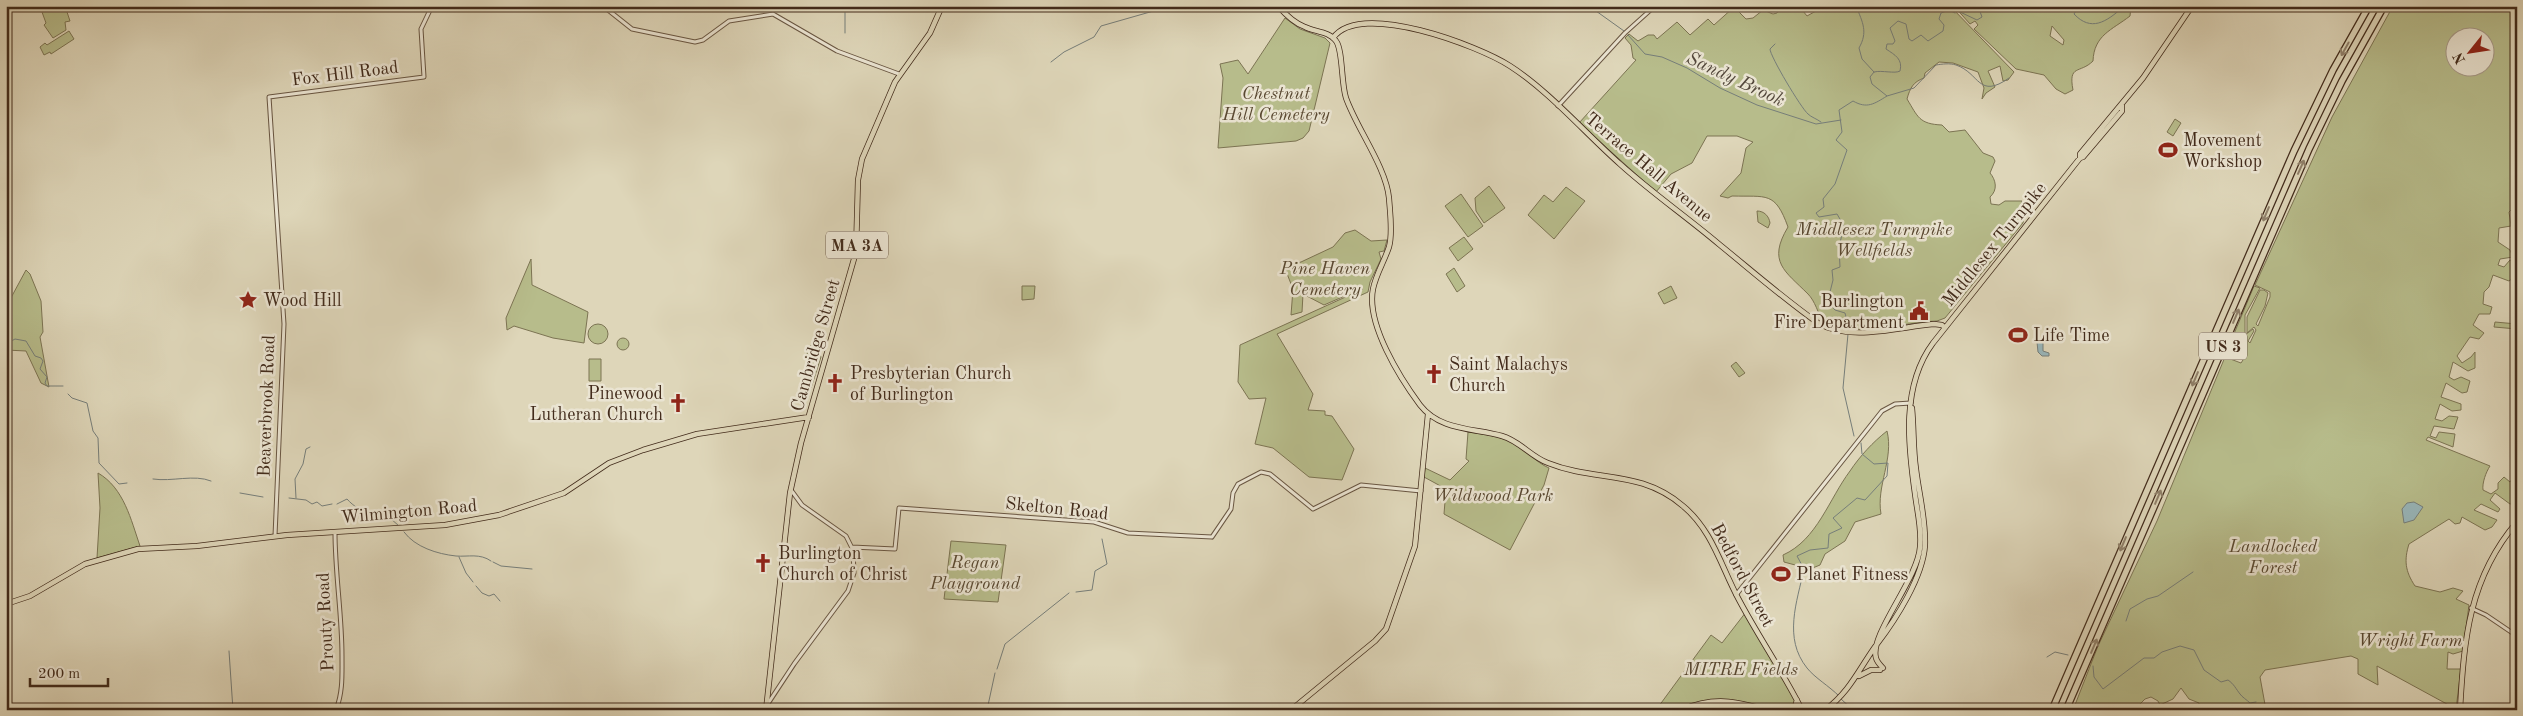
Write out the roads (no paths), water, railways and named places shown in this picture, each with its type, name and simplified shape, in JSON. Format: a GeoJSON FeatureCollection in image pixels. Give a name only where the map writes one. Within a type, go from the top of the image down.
{"type":"FeatureCollection","features":[{"type":"Feature","properties":{"kind":"highway","name":"US 3"},"geometry":{"type":"LineString","coordinates":[[2052,710],[2294,151],[2328,79],[2369,6]]}},
{"type":"Feature","properties":{"kind":"highway","name":"US 3"},"geometry":{"type":"LineString","coordinates":[[2066,710],[2305,158],[2342,81],[2384,6]]}},
{"type":"Feature","properties":{"kind":"main road","name":"Cambridge Street"},"geometry":{"type":"LineString","coordinates":[[766,709],[790,489],[856,252],[858,237],[858,180],[862,160],[874,126],[899,74],[930,33],[942,6]]}},
{"type":"Feature","properties":{"kind":"main road"},"geometry":{"type":"LineString","coordinates":[[1278,6],[1300,25],[1333,38]]}},
{"type":"Feature","properties":{"kind":"main road","name":"Middlesex Turnpike"},"geometry":{"type":"LineString","coordinates":[[1826,710],[1846,692],[1886,633],[1916,578],[1924,552],[1924,531],[1914,456],[1912,404],[1915,381],[1921,363],[1945,328],[2080,158],[2083,158],[2117,108],[2122,105],[2192,6]]}},
{"type":"Feature","properties":{"kind":"main road","name":"Terrace Hall Avenue"},"geometry":{"type":"LineString","coordinates":[[1333,38],[1342,30],[1369,23],[1399,25],[1422,30],[1508,65],[1557,106],[1647,187],[1818,323],[1830,329],[1851,332],[1934,324],[1942,325],[1945,328]]}},
{"type":"Feature","properties":{"kind":"main road","name":"Bedford Street"},"geometry":{"type":"LineString","coordinates":[[1333,38],[1340,50],[1341,80],[1345,96],[1388,191],[1390,239],[1373,286],[1374,313],[1395,366],[1415,398],[1428,414],[1454,427],[1509,438],[1538,459],[1556,466],[1579,472],[1622,477],[1658,489],[1682,505],[1709,537],[1736,595],[1797,698],[1802,710]]}},
{"type":"Feature","properties":{"kind":"main road"},"geometry":{"type":"LineString","coordinates":[[1291,710],[1375,641],[1386,628],[1415,546],[1428,414]]}},
{"type":"Feature","properties":{"kind":"main road","name":"Wilmington Road"},"geometry":{"type":"LineString","coordinates":[[6,604],[33,594],[85,564],[128,551],[203,545],[275,536],[445,525],[499,516],[566,492],[609,463],[648,448],[697,434],[809,417]]}},
{"type":"Feature","properties":{"kind":"main road"},"geometry":{"type":"LineString","coordinates":[[2460,710],[2467,629],[2471,608],[2488,563],[2517,522]]}},
{"type":"Feature","properties":{"kind":"main road"},"geometry":{"type":"LineString","coordinates":[[1857,677],[1870,670],[1881,669],[1876,658],[1877,645]]}},
{"type":"Feature","properties":{"kind":"main road"},"geometry":{"type":"LineString","coordinates":[[1794,710],[1797,698]]}},
{"type":"Feature","properties":{"kind":"main road"},"geometry":{"type":"LineString","coordinates":[[1681,710],[1713,700],[1741,702],[1768,710]]}},
{"type":"Feature","properties":{"kind":"main road"},"geometry":{"type":"LineString","coordinates":[[1691,710],[1722,704],[1750,710]]}},
{"type":"Feature","properties":{"kind":"street","name":"Fox Hill Road"},"geometry":{"type":"LineString","coordinates":[[269,97],[424,77],[421,30],[432,6]]}},
{"type":"Feature","properties":{"kind":"street"},"geometry":{"type":"LineString","coordinates":[[604,6],[632,30],[694,42],[703,40],[729,21],[773,14],[830,48],[899,74]]}},
{"type":"Feature","properties":{"kind":"street"},"geometry":{"type":"LineString","coordinates":[[1557,106],[1625,33],[1655,6]]}},
{"type":"Feature","properties":{"kind":"street","name":"Beaverbrook Road"},"geometry":{"type":"LineString","coordinates":[[269,97],[284,322],[275,536]]}},
{"type":"Feature","properties":{"kind":"street"},"geometry":{"type":"LineString","coordinates":[[1736,595],[1882,411],[1895,404],[1912,404]]}},
{"type":"Feature","properties":{"kind":"street","name":"Skelton Road"},"geometry":{"type":"LineString","coordinates":[[852,547],[895,549],[899,508],[1094,522],[1127,532],[1212,537],[1231,509],[1236,487],[1260,473],[1267,472],[1313,509],[1357,486],[1373,485],[1421,491]]}},
{"type":"Feature","properties":{"kind":"street"},"geometry":{"type":"LineString","coordinates":[[766,709],[794,664],[849,589],[854,573],[852,547],[842,531],[802,505],[790,489]]}},
{"type":"Feature","properties":{"kind":"street","name":"Prouty Road"},"geometry":{"type":"LineString","coordinates":[[335,532],[336,574],[343,630],[342,686],[336,710]]}},
{"type":"Feature","properties":{"kind":"street"},"geometry":{"type":"LineString","coordinates":[[2471,608],[2486,614],[2517,636]]}},
{"type":"Feature","properties":{"kind":"water"},"geometry":{"type":"Polygon","coordinates":[[[2037,342],[2043,342],[2043,351],[2049,353],[2049,356],[2042,356],[2038,352],[2037,342]]]}},
{"type":"Feature","properties":{"kind":"water"},"geometry":{"type":"Polygon","coordinates":[[[2414,502],[2423,507],[2414,520],[2404,523],[2402,509],[2407,503],[2414,502]]]}},
{"type":"Feature","properties":{"kind":"waterway"},"geometry":{"type":"LineString","coordinates":[[845,6],[845,33]]}},
{"type":"Feature","properties":{"kind":"waterway","name":"Sandy Brook"},"geometry":{"type":"LineString","coordinates":[[1051,62],[1064,52],[1094,37],[1101,26],[1171,6]]}},
{"type":"Feature","properties":{"kind":"waterway","name":"Sandy Brook"},"geometry":{"type":"LineString","coordinates":[[1589,6],[1624,31]]}},
{"type":"Feature","properties":{"kind":"waterway"},"geometry":{"type":"LineString","coordinates":[[1856,6],[1864,27],[1862,42],[1859,48],[1862,59],[1874,72]]}},
{"type":"Feature","properties":{"kind":"waterway"},"geometry":{"type":"LineString","coordinates":[[1960,12],[1977,20],[1982,17],[1978,6]]}},
{"type":"Feature","properties":{"kind":"waterway"},"geometry":{"type":"LineString","coordinates":[[2079,6],[2074,14],[2086,23],[2092,24],[2104,21],[2110,17],[2122,8],[2118,6]]}},
{"type":"Feature","properties":{"kind":"waterway"},"geometry":{"type":"LineString","coordinates":[[1848,325],[1845,313],[1835,310],[1823,296],[1830,292],[1833,280],[1832,270],[1840,267],[1839,247],[1844,226],[1837,214],[1819,217],[1816,213],[1824,207],[1823,199],[1835,184],[1847,150],[1836,140],[1842,132],[1839,110],[1853,101],[1866,105],[1887,96],[1872,84],[1870,77],[1874,72],[1900,71],[1899,60],[1886,49],[1887,44],[1893,44],[1895,41],[1890,28],[1898,21],[1906,24],[1909,39],[1912,41],[1921,35],[1928,41],[1943,31],[1944,25],[1939,19],[1941,13],[1949,10],[1955,13]]}},
{"type":"Feature","properties":{"kind":"waterway","name":"Sandy Brook"},"geometry":{"type":"LineString","coordinates":[[1628,35],[1645,54],[1662,57],[1687,68],[1720,88],[1757,105],[1816,124],[1841,120]]}},
{"type":"Feature","properties":{"kind":"waterway"},"geometry":{"type":"LineString","coordinates":[[1775,44],[1770,49],[1771,54],[1786,82],[1808,114],[1821,122]]}},
{"type":"Feature","properties":{"kind":"waterway"},"geometry":{"type":"LineString","coordinates":[[1887,96],[1914,88],[1936,65],[1956,65],[1985,86],[1999,84],[2009,78]]}},
{"type":"Feature","properties":{"kind":"waterway"},"geometry":{"type":"LineString","coordinates":[[1848,334],[1843,388],[1854,436]]}},
{"type":"Feature","properties":{"kind":"waterway"},"geometry":{"type":"LineString","coordinates":[[6,344],[15,339],[26,341],[35,356],[43,361],[40,369],[47,377],[45,383],[47,386],[63,386]]}},
{"type":"Feature","properties":{"kind":"waterway"},"geometry":{"type":"LineString","coordinates":[[68,394],[72,398],[87,403],[93,431],[98,438],[99,463],[119,484],[127,483]]}},
{"type":"Feature","properties":{"kind":"waterway"},"geometry":{"type":"LineString","coordinates":[[1839,696],[1807,668],[1795,645],[1794,620],[1804,569],[1797,556],[1810,550],[1828,548],[1829,534],[1842,528],[1833,518],[1857,498],[1865,500],[1887,476],[1888,463],[1874,464],[1862,454],[1861,443]]}},
{"type":"Feature","properties":{"kind":"waterway"},"geometry":{"type":"LineString","coordinates":[[296,498],[295,479],[303,464],[306,449],[310,447]]}},
{"type":"Feature","properties":{"kind":"waterway"},"geometry":{"type":"LineString","coordinates":[[153,479],[197,478],[211,481]]}},
{"type":"Feature","properties":{"kind":"waterway"},"geometry":{"type":"LineString","coordinates":[[240,493],[263,497]]}},
{"type":"Feature","properties":{"kind":"waterway"},"geometry":{"type":"LineString","coordinates":[[289,498],[306,500],[312,504],[317,502],[322,506],[332,504]]}},
{"type":"Feature","properties":{"kind":"waterway"},"geometry":{"type":"LineString","coordinates":[[337,504],[347,499],[368,514],[387,517]]}},
{"type":"Feature","properties":{"kind":"waterway"},"geometry":{"type":"LineString","coordinates":[[390,518],[399,526]]}},
{"type":"Feature","properties":{"kind":"waterway"},"geometry":{"type":"LineString","coordinates":[[404,532],[420,546],[441,554],[478,556],[491,561]]}},
{"type":"Feature","properties":{"kind":"waterway"},"geometry":{"type":"LineString","coordinates":[[1076,592],[1092,590],[1095,571],[1107,564],[1102,539]]}},
{"type":"Feature","properties":{"kind":"waterway"},"geometry":{"type":"LineString","coordinates":[[459,557],[466,573],[473,582]]}},
{"type":"Feature","properties":{"kind":"waterway"},"geometry":{"type":"LineString","coordinates":[[493,562],[501,566],[532,569]]}},
{"type":"Feature","properties":{"kind":"waterway"},"geometry":{"type":"LineString","coordinates":[[2126,621],[2130,609],[2147,599],[2158,596],[2193,572]]}},
{"type":"Feature","properties":{"kind":"waterway"},"geometry":{"type":"LineString","coordinates":[[476,586],[482,593],[489,596],[494,594],[500,601]]}},
{"type":"Feature","properties":{"kind":"waterway"},"geometry":{"type":"LineString","coordinates":[[997,669],[1005,644],[1069,593]]}},
{"type":"Feature","properties":{"kind":"waterway"},"geometry":{"type":"LineString","coordinates":[[2093,666],[2094,677],[2103,689],[2144,658],[2154,658],[2162,652],[2180,646],[2194,650],[2204,670],[2221,682],[2228,680],[2250,703],[2256,702]]}},
{"type":"Feature","properties":{"kind":"waterway"},"geometry":{"type":"LineString","coordinates":[[229,651],[233,710]]}},
{"type":"Feature","properties":{"kind":"waterway"},"geometry":{"type":"LineString","coordinates":[[2047,657],[2055,652],[2068,655]]}},
{"type":"Feature","properties":{"kind":"waterway"},"geometry":{"type":"LineString","coordinates":[[987,710],[995,673]]}},
{"type":"Feature","properties":{"kind":"waterway"},"geometry":{"type":"LineString","coordinates":[[1841,699],[1853,710]]}},
{"type":"Feature","properties":{"kind":"place","name":"Movement Workshop"},"geometry":{"type":"Point","coordinates":[2168,150]}},
{"type":"Feature","properties":{"kind":"place","name":"Wood Hill"},"geometry":{"type":"Point","coordinates":[248,300]}},
{"type":"Feature","properties":{"kind":"place","name":"Burlington Fire Department"},"geometry":{"type":"Point","coordinates":[1919,311]}},
{"type":"Feature","properties":{"kind":"place","name":"Life Time"},"geometry":{"type":"Point","coordinates":[2018,335]}},
{"type":"Feature","properties":{"kind":"place","name":"Saint Malachys Church"},"geometry":{"type":"Point","coordinates":[1434,374]}},
{"type":"Feature","properties":{"kind":"place","name":"Presbyterian Church of Burlington"},"geometry":{"type":"Point","coordinates":[835,383]}},
{"type":"Feature","properties":{"kind":"place","name":"Pinewood Lutheran Church"},"geometry":{"type":"Point","coordinates":[678,403]}},
{"type":"Feature","properties":{"kind":"place","name":"Burlington Church of Christ"},"geometry":{"type":"Point","coordinates":[763,563]}},
{"type":"Feature","properties":{"kind":"place","name":"Planet Fitness"},"geometry":{"type":"Point","coordinates":[1781,574]}},
{"type":"Feature","properties":{"kind":"park label","name":"Chestnut Hill Cemetery"},"geometry":{"type":"Point","coordinates":[1276,104]}},
{"type":"Feature","properties":{"kind":"park label","name":"Middlesex Turnpike Wellfields"},"geometry":{"type":"Point","coordinates":[1874,239]}},
{"type":"Feature","properties":{"kind":"park label","name":"Pine Haven Cemetery"},"geometry":{"type":"Point","coordinates":[1325,278]}},
{"type":"Feature","properties":{"kind":"park label","name":"Wildwood Park"},"geometry":{"type":"Point","coordinates":[1493,495]}},
{"type":"Feature","properties":{"kind":"park label","name":"Landlocked Forest"},"geometry":{"type":"Point","coordinates":[2273,556]}},
{"type":"Feature","properties":{"kind":"park label","name":"Regan Playground"},"geometry":{"type":"Point","coordinates":[975,572]}},
{"type":"Feature","properties":{"kind":"park label","name":"Wright Farm"},"geometry":{"type":"Point","coordinates":[2410,640]}},
{"type":"Feature","properties":{"kind":"park label","name":"MITRE Fields"},"geometry":{"type":"Point","coordinates":[1741,669]}}]}
